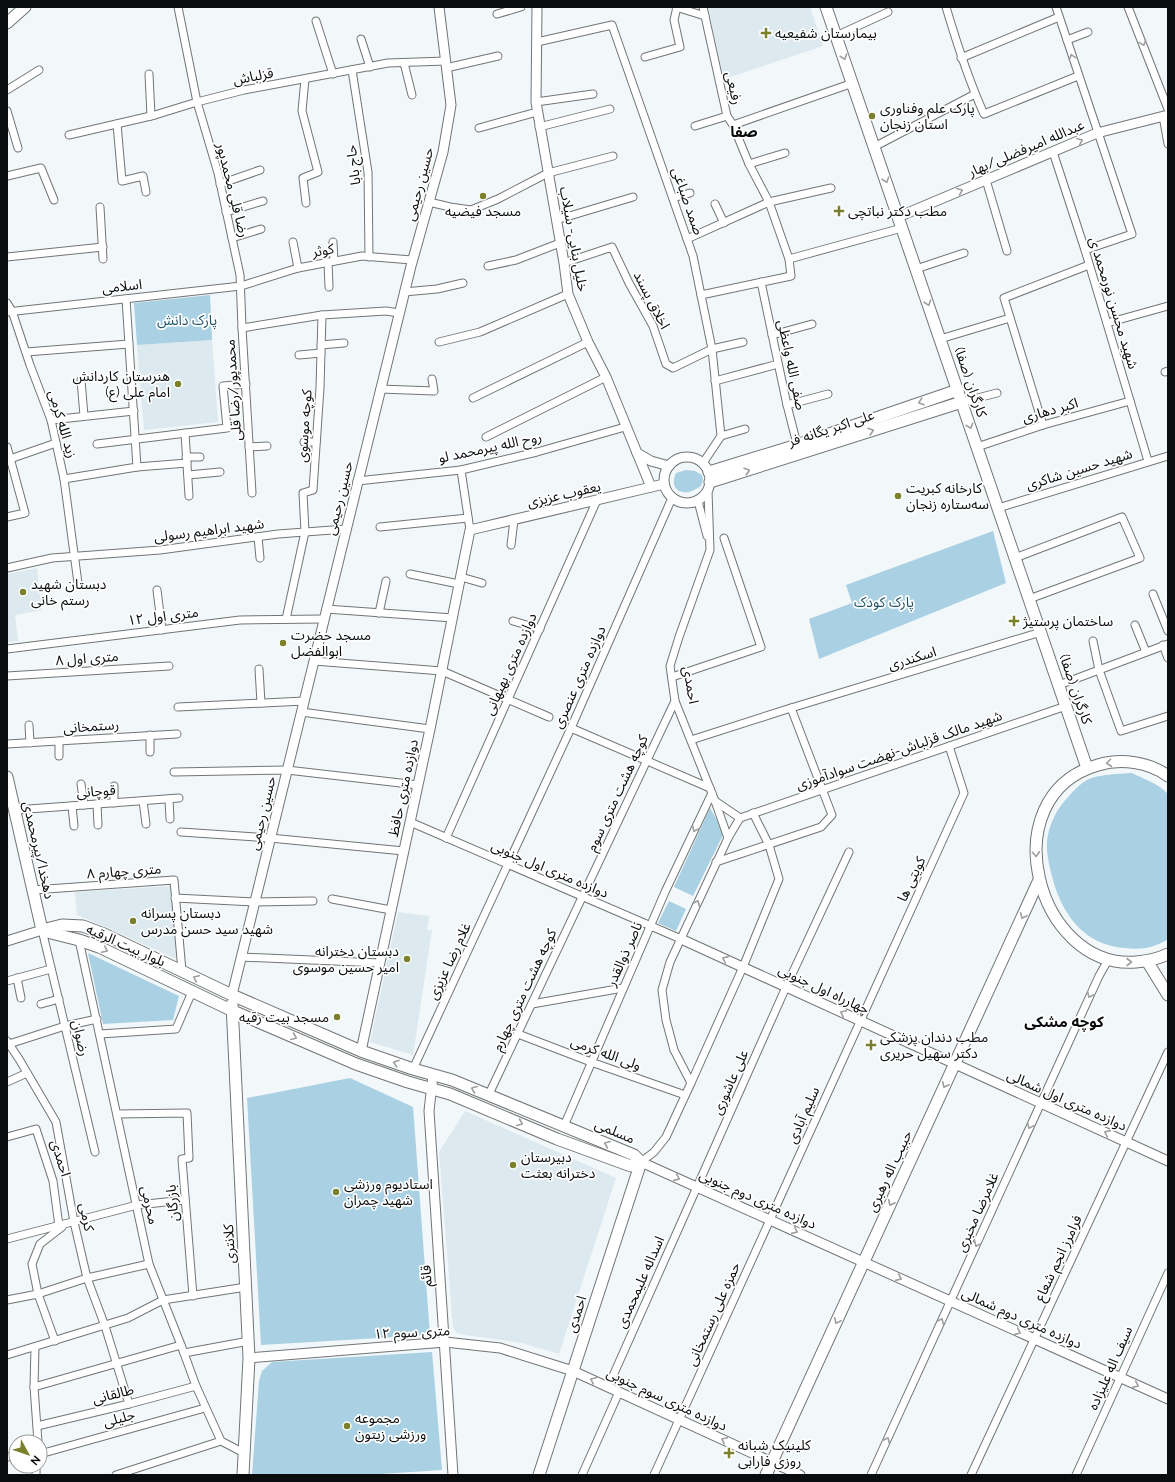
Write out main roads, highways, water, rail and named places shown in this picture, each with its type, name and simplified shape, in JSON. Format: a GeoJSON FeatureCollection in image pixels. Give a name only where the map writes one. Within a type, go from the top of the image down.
{"type":"FeatureCollection","features":[{"type":"Feature","properties":{"kind":"main road"},"geometry":{"type":"LineString","coordinates":[[7,24],[25,7]]}},
{"type":"Feature","properties":{"kind":"main road","name":"کارگران (صفا)"},"geometry":{"type":"LineString","coordinates":[[826,7],[1087,768]]}},
{"type":"Feature","properties":{"kind":"main road","name":"علی اکبر یگانه فر"},"geometry":{"type":"LineString","coordinates":[[798,449],[958,390]]}},
{"type":"Feature","properties":{"kind":"main road","name":"علی اکبر یگانه فر"},"geometry":{"type":"LineString","coordinates":[[707,477],[962,402]]}},
{"type":"Feature","properties":{"kind":"main road"},"geometry":{"type":"LineString","coordinates":[[1168,776],[1148,766],[1128,761],[1107,762],[1087,768],[1069,778],[1054,792],[1044,810],[1037,830],[1036,850],[1039,880],[1050,908],[1067,933],[1090,952],[1108,960],[1128,963],[1147,961],[1168,954]]}},
{"type":"Feature","properties":{"kind":"main road","name":"دهخدا/پیرمحمدی"},"geometry":{"type":"LineString","coordinates":[[7,776],[9,797],[15,810],[42,930]]}},
{"type":"Feature","properties":{"kind":"main road","name":"حبیب اله رهبری"},"geometry":{"type":"LineString","coordinates":[[766,1475],[1039,880]]}},
{"type":"Feature","properties":{"kind":"main road","name":"بلوار بیت الرقیه"},"geometry":{"type":"LineString","coordinates":[[42,930],[62,925],[83,926],[104,934],[232,995],[361,1051],[433,1075]]}},
{"type":"Feature","properties":{"kind":"main road","name":"بلوار بیت الرقیه"},"geometry":{"type":"LineString","coordinates":[[42,930],[80,940],[99,947],[233,1011],[356,1064],[408,1082],[432,1088]]}},
{"type":"Feature","properties":{"kind":"main road"},"geometry":{"type":"LineString","coordinates":[[1147,961],[1168,995]]}},
{"type":"Feature","properties":{"kind":"main road","name":"کلانتری"},"geometry":{"type":"LineString","coordinates":[[232,995],[249,1358],[243,1475]]}},
{"type":"Feature","properties":{"kind":"main road","name":"مسلمی"},"geometry":{"type":"LineString","coordinates":[[432,1088],[558,1139],[631,1166],[641,1162],[634,1155],[489,1094],[452,1080],[433,1075]]}},
{"type":"Feature","properties":{"kind":"main road","name":"احمدی"},"geometry":{"type":"LineString","coordinates":[[539,1475],[641,1162]]}},
{"type":"Feature","properties":{"kind":"place","name":"بیمارستان شفیعیه"},"geometry":{"type":"Point","coordinates":[766,33]}},
{"type":"Feature","properties":{"kind":"place","name":"پارک علم وفناوری استان زنجان"},"geometry":{"type":"Point","coordinates":[872,116]}},
{"type":"Feature","properties":{"kind":"place","name":"مسجد فیضیه"},"geometry":{"type":"Point","coordinates":[483,196]}},
{"type":"Feature","properties":{"kind":"place","name":"مطب دکتر نباتچی"},"geometry":{"type":"Point","coordinates":[839,211]}},
{"type":"Feature","properties":{"kind":"place","name":"هنرستان کاردانش امام علی (ع)"},"geometry":{"type":"Point","coordinates":[178,384]}},
{"type":"Feature","properties":{"kind":"place","name":"کارخانه کبریت سه‌ستاره زنجان"},"geometry":{"type":"Point","coordinates":[898,496]}},
{"type":"Feature","properties":{"kind":"place","name":"دبستان شهید رستم خانی"},"geometry":{"type":"Point","coordinates":[23,592]}},
{"type":"Feature","properties":{"kind":"place","name":"ساختمان پرستیژ"},"geometry":{"type":"Point","coordinates":[1014,621]}},
{"type":"Feature","properties":{"kind":"place","name":"مسجد حضرت ابوالفضل"},"geometry":{"type":"Point","coordinates":[283,643]}},
{"type":"Feature","properties":{"kind":"place","name":"دبستان پسرانه شهید سید حسن مدرس"},"geometry":{"type":"Point","coordinates":[133,921]}},
{"type":"Feature","properties":{"kind":"place","name":"دبستان دخترانه امیر حسین موسوی"},"geometry":{"type":"Point","coordinates":[407,959]}},
{"type":"Feature","properties":{"kind":"place","name":"مسجد بیت رقیه"},"geometry":{"type":"Point","coordinates":[337,1017]}},
{"type":"Feature","properties":{"kind":"place","name":"مطب دندان پزشکی دکتر سهیل حریری"},"geometry":{"type":"Point","coordinates":[871,1045]}},
{"type":"Feature","properties":{"kind":"place","name":"دبیرستان دخترانه بعثت"},"geometry":{"type":"Point","coordinates":[513,1165]}},
{"type":"Feature","properties":{"kind":"place","name":"استادیوم ورزشی شهید چمران"},"geometry":{"type":"Point","coordinates":[336,1192]}},
{"type":"Feature","properties":{"kind":"place","name":"مجموعه ورزشی زیتون"},"geometry":{"type":"Point","coordinates":[347,1426]}},
{"type":"Feature","properties":{"kind":"place","name":"کلینیک شبانه روزی فارابی"},"geometry":{"type":"Point","coordinates":[729,1453]}},
{"type":"Feature","properties":{"kind":"district","name":"صفا"},"geometry":{"type":"Point","coordinates":[744,132]}},
{"type":"Feature","properties":{"kind":"district","name":"کوچه مشکی"},"geometry":{"type":"Point","coordinates":[1064,1022]}},
{"type":"Feature","properties":{"kind":"park label","name":"پارک دانش"},"geometry":{"type":"Point","coordinates":[187,320]}},
{"type":"Feature","properties":{"kind":"park label","name":"پارک کودک"},"geometry":{"type":"Point","coordinates":[884,602]}}]}
